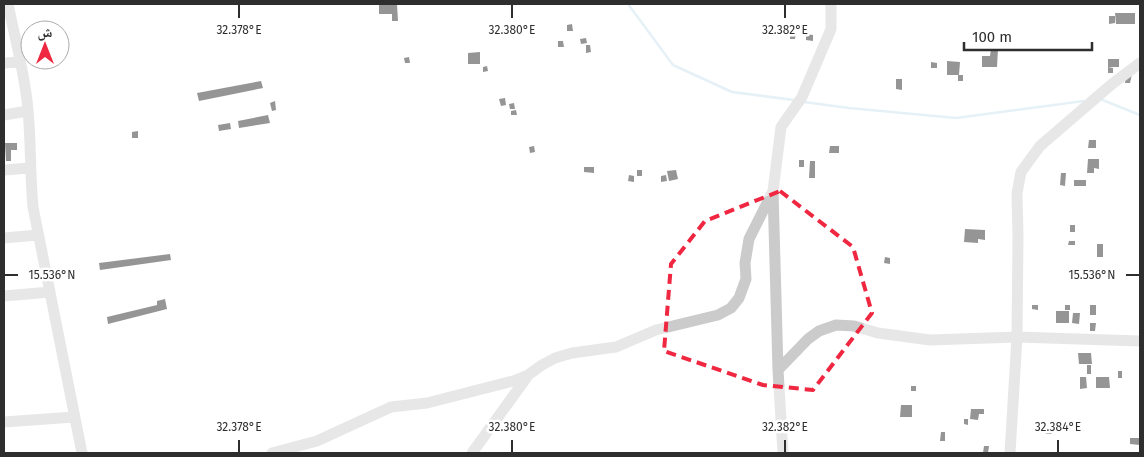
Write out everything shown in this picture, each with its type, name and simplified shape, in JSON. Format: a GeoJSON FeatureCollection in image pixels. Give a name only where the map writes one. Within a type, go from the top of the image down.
{"type":"FeatureCollection","features":[{"type":"Feature","properties":{"kind":"street"},"geometry":{"type":"LineString","coordinates":[[4,63],[20,62],[8,4]]}},
{"type":"Feature","properties":{"kind":"street"},"geometry":{"type":"LineString","coordinates":[[784,451],[778,370],[773,191],[781,127],[802,97],[829,35],[831,29],[831,4]]}},
{"type":"Feature","properties":{"kind":"street"},"geometry":{"type":"LineString","coordinates":[[1010,453],[1017,337],[1017,193],[1021,172],[1040,146],[1112,84],[1140,63]]}},
{"type":"Feature","properties":{"kind":"street"},"geometry":{"type":"LineString","coordinates":[[21,70],[28,111],[33,207],[82,453]]}},
{"type":"Feature","properties":{"kind":"street"},"geometry":{"type":"LineString","coordinates":[[4,115],[28,111]]}},
{"type":"Feature","properties":{"kind":"street"},"geometry":{"type":"LineString","coordinates":[[4,170],[30,168]]}},
{"type":"Feature","properties":{"kind":"street"},"geometry":{"type":"LineString","coordinates":[[272,453],[317,441],[391,407],[443,399],[513,382],[555,358],[572,353],[616,347],[656,330],[718,315],[731,308],[746,280],[745,262],[749,239],[773,191]]}},
{"type":"Feature","properties":{"kind":"street"},"geometry":{"type":"LineString","coordinates":[[4,238],[38,235]]}},
{"type":"Feature","properties":{"kind":"street"},"geometry":{"type":"LineString","coordinates":[[4,296],[50,292]]}},
{"type":"Feature","properties":{"kind":"street"},"geometry":{"type":"LineString","coordinates":[[778,370],[808,339],[836,325],[854,326],[878,333],[930,340],[1017,337],[1140,341]]}},
{"type":"Feature","properties":{"kind":"street"},"geometry":{"type":"LineString","coordinates":[[472,453],[528,375]]}},
{"type":"Feature","properties":{"kind":"street"},"geometry":{"type":"LineString","coordinates":[[4,422],[74,417]]}},
{"type":"Feature","properties":{"kind":"highlighted area"},"geometry":{"type":"Polygon","coordinates":[[[780,191],[853,247],[872,313],[813,390],[763,385],[664,351],[671,264],[705,221],[780,191]]]}},
{"type":"Feature","properties":{"kind":"building"},"geometry":{"type":"Polygon","coordinates":[[[379,4],[397,4],[398,21],[392,21],[392,14],[379,14],[379,4]]]}},
{"type":"Feature","properties":{"kind":"building"},"geometry":{"type":"Polygon","coordinates":[[[1115,13],[1135,13],[1135,24],[1116,24],[1115,13]]]}},
{"type":"Feature","properties":{"kind":"building"},"geometry":{"type":"Polygon","coordinates":[[[1109,16],[1115,16],[1115,23],[1109,24],[1109,16]]]}},
{"type":"Feature","properties":{"kind":"building"},"geometry":{"type":"Polygon","coordinates":[[[572,24],[573,31],[567,31],[567,25],[572,24]]]}},
{"type":"Feature","properties":{"kind":"building"},"geometry":{"type":"Polygon","coordinates":[[[790,32],[796,32],[795,39],[790,39],[790,32]]]}},
{"type":"Feature","properties":{"kind":"building"},"geometry":{"type":"Polygon","coordinates":[[[806,34],[813,35],[813,41],[806,40],[806,34]]]}},
{"type":"Feature","properties":{"kind":"building"},"geometry":{"type":"Polygon","coordinates":[[[586,38],[587,43],[581,44],[580,39],[586,38]]]}},
{"type":"Feature","properties":{"kind":"building"},"geometry":{"type":"Polygon","coordinates":[[[558,41],[563,41],[564,47],[558,47],[558,41]]]}},
{"type":"Feature","properties":{"kind":"building"},"geometry":{"type":"Polygon","coordinates":[[[586,45],[590,45],[591,52],[586,53],[586,45]]]}},
{"type":"Feature","properties":{"kind":"building"},"geometry":{"type":"Polygon","coordinates":[[[991,49],[998,49],[997,67],[982,67],[982,56],[990,56],[991,49]]]}},
{"type":"Feature","properties":{"kind":"building"},"geometry":{"type":"Polygon","coordinates":[[[480,52],[480,64],[468,64],[468,53],[480,52]]]}},
{"type":"Feature","properties":{"kind":"building"},"geometry":{"type":"Polygon","coordinates":[[[409,57],[410,63],[405,63],[404,58],[409,57]]]}},
{"type":"Feature","properties":{"kind":"building"},"geometry":{"type":"Polygon","coordinates":[[[1108,59],[1119,59],[1119,67],[1108,67],[1108,59]]]}},
{"type":"Feature","properties":{"kind":"building"},"geometry":{"type":"Polygon","coordinates":[[[947,61],[960,62],[959,75],[947,75],[947,61]]]}},
{"type":"Feature","properties":{"kind":"building"},"geometry":{"type":"Polygon","coordinates":[[[931,62],[937,63],[937,68],[931,68],[931,62]]]}},
{"type":"Feature","properties":{"kind":"building"},"geometry":{"type":"Polygon","coordinates":[[[487,66],[488,71],[483,72],[483,67],[487,66]]]}},
{"type":"Feature","properties":{"kind":"building"},"geometry":{"type":"Polygon","coordinates":[[[1108,67],[1113,68],[1113,73],[1108,73],[1108,67]]]}},
{"type":"Feature","properties":{"kind":"building"},"geometry":{"type":"Polygon","coordinates":[[[1126,73],[1132,74],[1130,83],[1125,83],[1126,73]]]}},
{"type":"Feature","properties":{"kind":"building"},"geometry":{"type":"Polygon","coordinates":[[[958,75],[963,75],[963,81],[958,81],[958,75]]]}},
{"type":"Feature","properties":{"kind":"building"},"geometry":{"type":"Polygon","coordinates":[[[896,79],[902,79],[902,90],[896,89],[896,79]]]}},
{"type":"Feature","properties":{"kind":"building"},"geometry":{"type":"Polygon","coordinates":[[[261,81],[263,88],[199,101],[197,93],[261,81]]]}},
{"type":"Feature","properties":{"kind":"building"},"geometry":{"type":"Polygon","coordinates":[[[505,98],[506,105],[501,106],[499,99],[505,98]]]}},
{"type":"Feature","properties":{"kind":"building"},"geometry":{"type":"Polygon","coordinates":[[[275,101],[276,110],[272,111],[270,103],[275,101]]]}},
{"type":"Feature","properties":{"kind":"building"},"geometry":{"type":"Polygon","coordinates":[[[514,103],[515,109],[510,109],[509,104],[514,103]]]}},
{"type":"Feature","properties":{"kind":"building"},"geometry":{"type":"Polygon","coordinates":[[[516,110],[517,115],[511,115],[511,111],[516,110]]]}},
{"type":"Feature","properties":{"kind":"building"},"geometry":{"type":"Polygon","coordinates":[[[268,115],[270,123],[239,128],[238,121],[268,115]]]}},
{"type":"Feature","properties":{"kind":"building"},"geometry":{"type":"Polygon","coordinates":[[[230,123],[231,129],[219,131],[218,125],[230,123]]]}},
{"type":"Feature","properties":{"kind":"building"},"geometry":{"type":"Polygon","coordinates":[[[138,131],[138,138],[132,138],[132,132],[138,131]]]}},
{"type":"Feature","properties":{"kind":"building"},"geometry":{"type":"Polygon","coordinates":[[[1089,140],[1096,140],[1096,148],[1088,148],[1089,140]]]}},
{"type":"Feature","properties":{"kind":"building"},"geometry":{"type":"Polygon","coordinates":[[[5,143],[17,143],[17,150],[11,150],[11,161],[6,161],[5,143]]]}},
{"type":"Feature","properties":{"kind":"building"},"geometry":{"type":"Polygon","coordinates":[[[534,146],[535,152],[530,153],[529,147],[534,146]]]}},
{"type":"Feature","properties":{"kind":"building"},"geometry":{"type":"Polygon","coordinates":[[[830,146],[839,146],[839,153],[829,153],[830,146]]]}},
{"type":"Feature","properties":{"kind":"building"},"geometry":{"type":"Polygon","coordinates":[[[1088,159],[1099,159],[1099,169],[1094,168],[1094,173],[1087,173],[1088,159]]]}},
{"type":"Feature","properties":{"kind":"building"},"geometry":{"type":"Polygon","coordinates":[[[799,160],[804,160],[804,167],[799,167],[799,160]]]}},
{"type":"Feature","properties":{"kind":"building"},"geometry":{"type":"Polygon","coordinates":[[[810,161],[815,161],[815,178],[809,178],[810,161]]]}},
{"type":"Feature","properties":{"kind":"building"},"geometry":{"type":"Polygon","coordinates":[[[584,167],[594,167],[594,173],[584,172],[584,167]]]}},
{"type":"Feature","properties":{"kind":"building"},"geometry":{"type":"Polygon","coordinates":[[[637,170],[642,170],[642,176],[637,176],[637,170]]]}},
{"type":"Feature","properties":{"kind":"building"},"geometry":{"type":"Polygon","coordinates":[[[676,170],[678,179],[669,181],[667,171],[676,170]]]}},
{"type":"Feature","properties":{"kind":"building"},"geometry":{"type":"Polygon","coordinates":[[[1061,173],[1066,173],[1065,186],[1060,185],[1061,173]]]}},
{"type":"Feature","properties":{"kind":"building"},"geometry":{"type":"Polygon","coordinates":[[[629,175],[634,176],[634,182],[628,181],[629,175]]]}},
{"type":"Feature","properties":{"kind":"building"},"geometry":{"type":"Polygon","coordinates":[[[666,175],[667,181],[661,182],[661,176],[666,175]]]}},
{"type":"Feature","properties":{"kind":"building"},"geometry":{"type":"Polygon","coordinates":[[[1074,180],[1086,180],[1086,186],[1074,186],[1074,180]]]}},
{"type":"Feature","properties":{"kind":"building"},"geometry":{"type":"Polygon","coordinates":[[[1070,225],[1075,225],[1075,232],[1070,232],[1070,225]]]}},
{"type":"Feature","properties":{"kind":"building"},"geometry":{"type":"Polygon","coordinates":[[[965,229],[985,230],[985,240],[978,239],[978,243],[964,242],[965,229]]]}},
{"type":"Feature","properties":{"kind":"building"},"geometry":{"type":"Polygon","coordinates":[[[1069,241],[1075,241],[1075,245],[1068,245],[1069,241]]]}},
{"type":"Feature","properties":{"kind":"building"},"geometry":{"type":"Polygon","coordinates":[[[1097,244],[1103,244],[1103,257],[1097,257],[1097,244]]]}},
{"type":"Feature","properties":{"kind":"building"},"geometry":{"type":"Polygon","coordinates":[[[170,254],[171,260],[100,270],[99,263],[170,254]]]}},
{"type":"Feature","properties":{"kind":"building"},"geometry":{"type":"Polygon","coordinates":[[[885,257],[890,258],[890,264],[884,263],[885,257]]]}},
{"type":"Feature","properties":{"kind":"building"},"geometry":{"type":"Polygon","coordinates":[[[165,299],[167,309],[108,324],[107,317],[157,305],[157,301],[165,299]]]}},
{"type":"Feature","properties":{"kind":"building"},"geometry":{"type":"Polygon","coordinates":[[[1032,305],[1038,305],[1038,310],[1032,309],[1032,305]]]}},
{"type":"Feature","properties":{"kind":"building"},"geometry":{"type":"Polygon","coordinates":[[[1065,305],[1070,305],[1070,310],[1065,310],[1065,305]]]}},
{"type":"Feature","properties":{"kind":"building"},"geometry":{"type":"Polygon","coordinates":[[[1090,305],[1096,305],[1096,315],[1090,315],[1090,305]]]}},
{"type":"Feature","properties":{"kind":"building"},"geometry":{"type":"Polygon","coordinates":[[[1056,311],[1069,311],[1069,323],[1056,323],[1056,311]]]}},
{"type":"Feature","properties":{"kind":"building"},"geometry":{"type":"Polygon","coordinates":[[[1073,313],[1080,313],[1079,324],[1072,323],[1073,313]]]}},
{"type":"Feature","properties":{"kind":"building"},"geometry":{"type":"Polygon","coordinates":[[[1090,323],[1096,323],[1095,331],[1090,331],[1090,323]]]}},
{"type":"Feature","properties":{"kind":"building"},"geometry":{"type":"Polygon","coordinates":[[[1078,353],[1091,353],[1092,364],[1079,364],[1078,353]]]}},
{"type":"Feature","properties":{"kind":"building"},"geometry":{"type":"Polygon","coordinates":[[[1087,365],[1091,365],[1091,374],[1087,374],[1087,365]]]}},
{"type":"Feature","properties":{"kind":"building"},"geometry":{"type":"Polygon","coordinates":[[[1118,371],[1122,371],[1122,378],[1118,378],[1118,371]]]}},
{"type":"Feature","properties":{"kind":"building"},"geometry":{"type":"Polygon","coordinates":[[[1080,377],[1086,377],[1087,388],[1080,389],[1080,377]]]}},
{"type":"Feature","properties":{"kind":"building"},"geometry":{"type":"Polygon","coordinates":[[[1096,377],[1109,377],[1110,388],[1096,388],[1096,377]]]}},
{"type":"Feature","properties":{"kind":"building"},"geometry":{"type":"Polygon","coordinates":[[[911,386],[916,386],[916,391],[911,391],[911,386]]]}},
{"type":"Feature","properties":{"kind":"building"},"geometry":{"type":"Polygon","coordinates":[[[901,405],[912,405],[912,417],[900,417],[901,405]]]}},
{"type":"Feature","properties":{"kind":"building"},"geometry":{"type":"Polygon","coordinates":[[[971,409],[984,409],[984,414],[979,414],[978,420],[970,419],[971,409]]]}},
{"type":"Feature","properties":{"kind":"building"},"geometry":{"type":"Polygon","coordinates":[[[964,419],[968,419],[968,425],[964,424],[964,419]]]}},
{"type":"Feature","properties":{"kind":"building"},"geometry":{"type":"Polygon","coordinates":[[[1046,428],[1052,428],[1052,434],[1046,434],[1046,428]]]}},
{"type":"Feature","properties":{"kind":"building"},"geometry":{"type":"Polygon","coordinates":[[[941,432],[945,432],[945,441],[940,441],[941,432]]]}},
{"type":"Feature","properties":{"kind":"building"},"geometry":{"type":"Polygon","coordinates":[[[1130,438],[1140,438],[1140,445],[1130,444],[1130,438]]]}},
{"type":"Feature","properties":{"kind":"building"},"geometry":{"type":"Polygon","coordinates":[[[984,446],[989,446],[988,453],[983,453],[984,446]]]}},
{"type":"Feature","properties":{"kind":"waterway"},"geometry":{"type":"LineString","coordinates":[[628,4],[673,65],[732,92],[794,100]]}},
{"type":"Feature","properties":{"kind":"waterway"},"geometry":{"type":"LineString","coordinates":[[1100,99],[1140,115]]}},
{"type":"Feature","properties":{"kind":"waterway"},"geometry":{"type":"LineString","coordinates":[[804,102],[956,118],[1084,101]]}}]}
